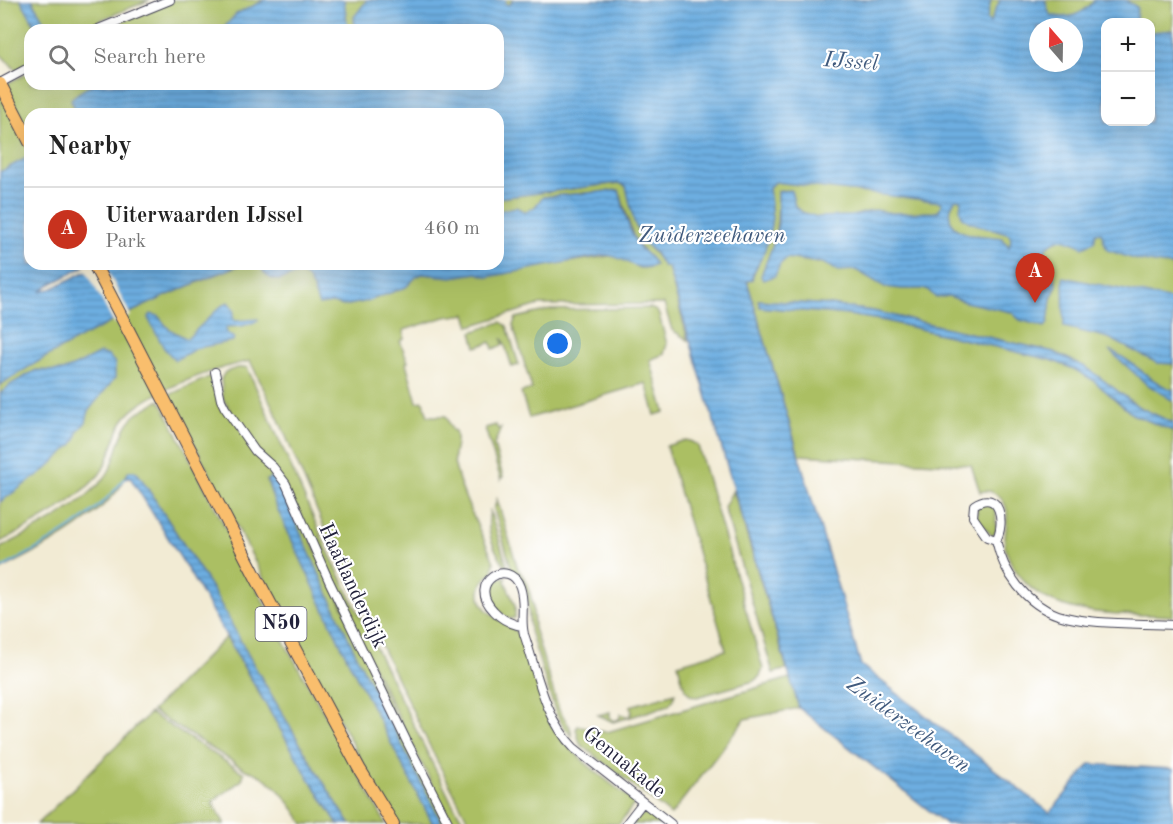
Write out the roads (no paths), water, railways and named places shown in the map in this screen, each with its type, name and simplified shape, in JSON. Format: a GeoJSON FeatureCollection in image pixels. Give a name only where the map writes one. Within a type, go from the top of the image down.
{"type":"FeatureCollection","features":[{"type":"Feature","properties":{"kind":"highway"},"geometry":{"type":"LineString","coordinates":[[0,83],[24,130]]}},
{"type":"Feature","properties":{"kind":"highway","name":"N50"},"geometry":{"type":"LineString","coordinates":[[97,270],[251,568],[354,760],[393,824]]}},
{"type":"Feature","properties":{"kind":"street"},"geometry":{"type":"LineString","coordinates":[[111,24],[170,0]]}},
{"type":"Feature","properties":{"kind":"street"},"geometry":{"type":"LineString","coordinates":[[0,83],[24,70]]}},
{"type":"Feature","properties":{"kind":"street","name":"Haatlanderdijk"},"geometry":{"type":"LineString","coordinates":[[215,372],[225,408],[255,451],[273,467],[286,484],[329,581],[449,824]]}},
{"type":"Feature","properties":{"kind":"street"},"geometry":{"type":"LineString","coordinates":[[996,540],[987,537],[973,517],[974,506],[980,501],[994,502],[999,508],[1000,533],[996,540],[999,554],[1019,590],[1057,614],[1080,620],[1173,625]]}},
{"type":"Feature","properties":{"kind":"street","name":"Genuakade"},"geometry":{"type":"LineString","coordinates":[[522,626],[507,622],[493,611],[485,600],[484,589],[489,579],[505,573],[517,582],[524,606],[522,626],[552,718],[560,733],[574,748],[671,824]]}},
{"type":"Feature","properties":{"kind":"street"},"geometry":{"type":"LineString","coordinates":[[626,824],[643,802]]}},
{"type":"Feature","properties":{"kind":"water"},"geometry":{"type":"Polygon","coordinates":[[[21,0],[32,0],[46,24],[35,24],[21,0]]]}},
{"type":"Feature","properties":{"kind":"water"},"geometry":{"type":"Polygon","coordinates":[[[265,0],[344,0],[347,24],[227,24],[236,14],[265,0]]]}},
{"type":"Feature","properties":{"kind":"water"},"geometry":{"type":"Polygon","coordinates":[[[367,0],[505,0],[509,5],[513,0],[991,0],[987,19],[990,23],[1000,0],[1045,0],[1050,15],[1063,17],[1080,13],[1095,0],[1125,0],[1137,7],[1136,18],[1101,18],[1101,126],[1155,126],[1155,32],[1173,30],[1173,266],[1137,260],[1107,250],[1101,232],[1096,233],[1094,242],[1083,247],[1063,239],[1055,241],[1045,249],[1057,285],[1051,299],[1048,323],[1045,327],[1020,320],[1011,312],[965,302],[949,296],[936,298],[927,289],[885,287],[856,270],[838,271],[823,263],[787,258],[780,264],[775,276],[763,280],[761,276],[774,242],[778,223],[778,191],[791,190],[795,206],[802,212],[817,217],[852,216],[875,210],[892,213],[935,212],[939,211],[942,202],[775,182],[769,187],[772,218],[764,253],[752,280],[747,281],[861,665],[1050,813],[1090,764],[1173,769],[1173,824],[946,824],[799,708],[668,267],[663,266],[655,253],[643,242],[634,222],[626,186],[619,183],[504,197],[504,108],[75,108],[71,99],[83,90],[504,90],[504,24],[355,24],[354,17],[367,0]],[[956,199],[951,207],[950,216],[956,228],[970,234],[1002,238],[1009,247],[1011,239],[1009,234],[968,221],[963,218],[960,209],[961,200],[956,199]]]}},
{"type":"Feature","properties":{"kind":"water"},"geometry":{"type":"Polygon","coordinates":[[[24,159],[24,270],[78,270],[40,292],[88,270],[227,270],[118,318],[0,385],[0,172],[24,159]]]}},
{"type":"Feature","properties":{"kind":"water"},"geometry":{"type":"Polygon","coordinates":[[[619,190],[635,241],[655,265],[642,268],[604,255],[488,277],[477,273],[452,277],[422,274],[406,287],[368,301],[344,306],[332,303],[319,305],[311,284],[302,275],[275,280],[263,271],[504,270],[504,210],[516,207],[525,212],[534,208],[543,197],[619,190]]]}},
{"type":"Feature","properties":{"kind":"water"},"geometry":{"type":"Polygon","coordinates":[[[1063,277],[1173,300],[1173,364],[1157,363],[1109,338],[1064,327],[1063,277]]]}},
{"type":"Feature","properties":{"kind":"water"},"geometry":{"type":"Polygon","coordinates":[[[758,300],[830,305],[873,311],[1054,352],[1087,368],[1139,407],[1173,423],[1173,431],[1132,414],[1093,380],[1051,360],[886,321],[849,315],[760,307],[758,300]]]}},
{"type":"Feature","properties":{"kind":"water"},"geometry":{"type":"Polygon","coordinates":[[[228,302],[234,310],[235,321],[258,319],[258,321],[242,326],[227,327],[225,330],[234,338],[233,341],[197,348],[175,360],[164,348],[148,318],[151,314],[158,316],[169,329],[187,339],[228,302]]]}},
{"type":"Feature","properties":{"kind":"water"},"geometry":{"type":"Polygon","coordinates":[[[1109,350],[1126,359],[1156,382],[1173,390],[1173,401],[1145,383],[1109,350]]]}},
{"type":"Feature","properties":{"kind":"water"},"geometry":{"type":"Polygon","coordinates":[[[100,353],[109,356],[115,363],[115,378],[89,410],[86,422],[78,431],[76,440],[45,470],[0,502],[0,394],[11,384],[36,370],[62,371],[100,353]]]}},
{"type":"Feature","properties":{"kind":"water"},"geometry":{"type":"Polygon","coordinates":[[[129,471],[135,471],[139,475],[211,587],[256,669],[350,824],[338,824],[307,775],[185,565],[130,477],[125,478],[129,471]]]}},
{"type":"Feature","properties":{"kind":"water"},"geometry":{"type":"Polygon","coordinates":[[[274,478],[280,488],[357,657],[442,824],[433,824],[348,660],[275,504],[267,480],[274,478]]]}},
{"type":"Feature","properties":{"kind":"waterway"},"geometry":{"type":"LineString","coordinates":[[0,569],[84,519],[125,478]]}},
{"type":"Feature","properties":{"kind":"place","name":"Uiterwaarden IJssel"},"geometry":{"type":"Point","coordinates":[1035,303]}},
{"type":"Feature","properties":{"kind":"water label","name":"IJssel"},"geometry":{"type":"Point","coordinates":[851,62]}},
{"type":"Feature","properties":{"kind":"water label","name":"Zuiderzeehaven"},"geometry":{"type":"Point","coordinates":[712,236]}},
{"type":"Feature","properties":{"kind":"water label","name":"Zuiderzeehaven"},"geometry":{"type":"Point","coordinates":[908,725]}}]}
